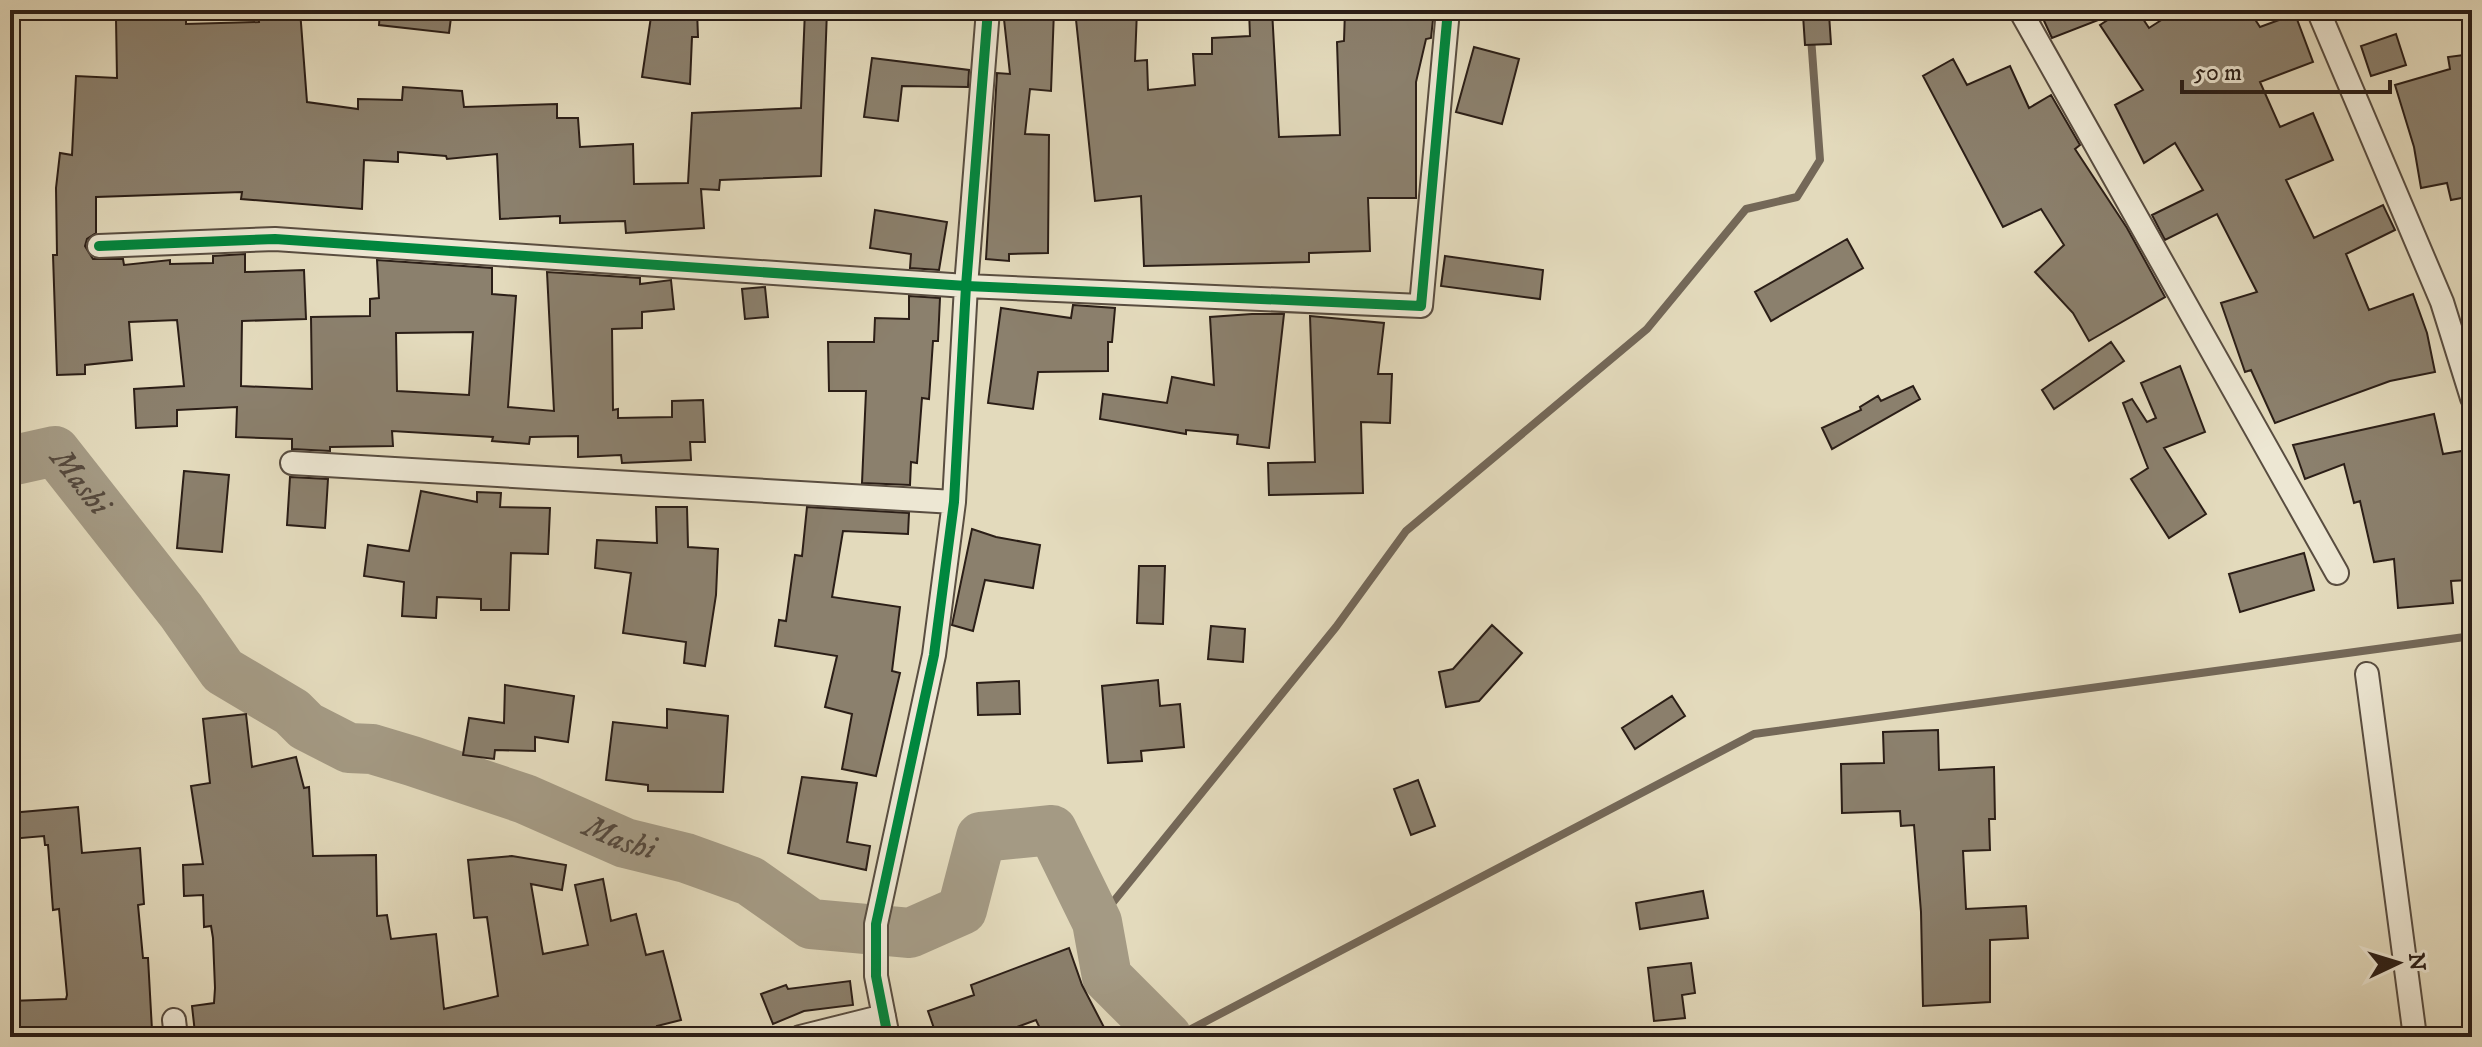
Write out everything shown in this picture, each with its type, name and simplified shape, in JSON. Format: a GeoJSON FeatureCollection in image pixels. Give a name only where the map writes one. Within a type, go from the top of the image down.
{"type":"FeatureCollection","features":[{"type":"Feature","properties":{"kind":"street"},"geometry":{"type":"LineString","coordinates":[[800,1037],[886,1026],[876,976],[876,924],[934,655],[954,502],[966,286],[988,10]]}},
{"type":"Feature","properties":{"kind":"street"},"geometry":{"type":"LineString","coordinates":[[99,246],[275,239],[966,286],[1421,306],[1448,10]]}},
{"type":"Feature","properties":{"kind":"street"},"geometry":{"type":"LineString","coordinates":[[2020,10],[2337,573]]}},
{"type":"Feature","properties":{"kind":"street"},"geometry":{"type":"LineString","coordinates":[[2318,10],[2442,302],[2472,398]]}},
{"type":"Feature","properties":{"kind":"street"},"geometry":{"type":"LineString","coordinates":[[292,463],[954,502]]}},
{"type":"Feature","properties":{"kind":"street"},"geometry":{"type":"LineString","coordinates":[[2367,674],[2415,1037]]}},
{"type":"Feature","properties":{"kind":"building"},"geometry":{"type":"Polygon","coordinates":[[[258,10],[300,10],[307,102],[358,109],[358,99],[402,100],[403,87],[462,91],[464,107],[557,104],[557,118],[578,118],[580,147],[633,144],[634,184],[688,183],[692,113],[801,108],[805,10],[827,10],[821,176],[720,180],[719,190],[701,189],[704,228],[626,233],[625,221],[560,223],[560,216],[500,219],[497,154],[447,159],[446,156],[398,152],[398,162],[364,160],[362,209],[241,199],[242,192],[96,197],[96,233],[87,239],[85,246],[93,259],[123,259],[124,265],[170,260],[170,264],[213,263],[213,256],[245,254],[245,272],[304,270],[306,319],[242,321],[241,386],[312,389],[311,317],[370,316],[370,299],[379,298],[377,260],[492,268],[492,294],[516,296],[508,407],[554,411],[547,272],[640,278],[640,284],[671,280],[674,309],[642,312],[642,328],[612,329],[613,410],[618,409],[618,418],[672,417],[672,401],[703,400],[705,442],[690,442],[691,460],[622,463],[621,455],[578,457],[578,436],[530,437],[529,444],[492,441],[493,437],[392,431],[393,446],[330,447],[330,451],[292,449],[292,439],[236,437],[237,407],[177,410],[177,426],[136,428],[134,389],[184,386],[177,320],[129,322],[132,360],[85,365],[85,374],[57,375],[53,255],[57,255],[56,188],[60,153],[72,155],[76,76],[117,78],[116,19],[186,17],[186,24],[259,22],[258,10]],[[473,332],[396,333],[397,391],[469,395],[473,332]]]}},
{"type":"Feature","properties":{"kind":"building"},"geometry":{"type":"Polygon","coordinates":[[[380,10],[452,10],[449,33],[379,25],[380,10]]]}},
{"type":"Feature","properties":{"kind":"building"},"geometry":{"type":"Polygon","coordinates":[[[652,10],[697,10],[698,37],[692,37],[690,84],[642,77],[652,10]]]}},
{"type":"Feature","properties":{"kind":"building"},"geometry":{"type":"Polygon","coordinates":[[[1003,10],[1054,10],[1051,91],[1030,89],[1025,134],[1049,135],[1048,253],[1009,254],[1009,261],[986,259],[997,73],[1010,74],[1003,10]]]}},
{"type":"Feature","properties":{"kind":"building"},"geometry":{"type":"Polygon","coordinates":[[[1075,10],[1137,10],[1135,61],[1147,60],[1148,90],[1195,85],[1193,54],[1212,54],[1212,38],[1250,36],[1249,10],[1272,10],[1279,137],[1340,135],[1337,42],[1344,41],[1345,10],[1434,10],[1431,38],[1426,39],[1416,82],[1416,198],[1368,198],[1370,251],[1309,253],[1309,262],[1144,266],[1141,196],[1095,201],[1075,10]]]}},
{"type":"Feature","properties":{"kind":"building"},"geometry":{"type":"Polygon","coordinates":[[[2039,10],[2118,10],[2119,12],[2052,38],[2039,10]]]}},
{"type":"Feature","properties":{"kind":"building"},"geometry":{"type":"Polygon","coordinates":[[[2123,10],[2137,10],[2149,28],[2177,10],[2249,10],[2260,27],[2295,14],[2313,62],[2260,82],[2280,127],[2313,113],[2333,160],[2286,180],[2314,238],[2383,205],[2395,230],[2346,254],[2369,310],[2413,294],[2427,333],[2435,372],[2390,381],[2275,423],[2251,370],[2245,372],[2221,303],[2257,292],[2217,214],[2165,240],[2152,215],[2203,190],[2175,143],[2144,163],[2115,105],[2143,90],[2100,25],[2123,10]]]}},
{"type":"Feature","properties":{"kind":"building"},"geometry":{"type":"Polygon","coordinates":[[[1829,14],[1831,44],[1805,45],[1803,15],[1829,14]]]}},
{"type":"Feature","properties":{"kind":"building"},"geometry":{"type":"Polygon","coordinates":[[[2396,34],[2406,65],[2371,76],[2361,46],[2396,34]]]}},
{"type":"Feature","properties":{"kind":"building"},"geometry":{"type":"Polygon","coordinates":[[[1474,47],[1519,59],[1502,124],[1456,112],[1474,47]]]}},
{"type":"Feature","properties":{"kind":"building"},"geometry":{"type":"Polygon","coordinates":[[[2472,54],[2472,196],[2451,200],[2447,183],[2421,188],[2414,147],[2395,85],[2450,69],[2448,57],[2472,54]]]}},
{"type":"Feature","properties":{"kind":"building"},"geometry":{"type":"Polygon","coordinates":[[[872,58],[969,70],[968,87],[902,86],[898,121],[864,117],[872,58]]]}},
{"type":"Feature","properties":{"kind":"building"},"geometry":{"type":"Polygon","coordinates":[[[1953,59],[1967,85],[2010,66],[2029,108],[2051,95],[2080,145],[2075,149],[2127,228],[2165,297],[2089,341],[2073,313],[2035,272],[2064,245],[2041,209],[2003,227],[1923,76],[1953,59]]]}},
{"type":"Feature","properties":{"kind":"building"},"geometry":{"type":"Polygon","coordinates":[[[875,210],[947,222],[939,270],[910,268],[911,254],[870,248],[875,210]]]}},
{"type":"Feature","properties":{"kind":"building"},"geometry":{"type":"Polygon","coordinates":[[[1847,239],[1863,268],[1771,321],[1755,292],[1847,239]]]}},
{"type":"Feature","properties":{"kind":"building"},"geometry":{"type":"Polygon","coordinates":[[[1445,256],[1543,270],[1540,299],[1441,286],[1445,256]]]}},
{"type":"Feature","properties":{"kind":"building"},"geometry":{"type":"Polygon","coordinates":[[[765,287],[768,317],[745,319],[742,289],[765,287]]]}},
{"type":"Feature","properties":{"kind":"building"},"geometry":{"type":"Polygon","coordinates":[[[909,296],[940,298],[938,341],[933,341],[929,399],[922,398],[917,463],[911,462],[910,485],[862,483],[866,391],[829,391],[828,342],[874,342],[875,318],[909,319],[909,296]]]}},
{"type":"Feature","properties":{"kind":"building"},"geometry":{"type":"Polygon","coordinates":[[[1073,305],[1115,308],[1112,342],[1108,342],[1108,371],[1038,372],[1033,409],[988,403],[1001,308],[1071,318],[1073,305]]]}},
{"type":"Feature","properties":{"kind":"building"},"geometry":{"type":"Polygon","coordinates":[[[1284,314],[1269,448],[1237,444],[1238,435],[1186,430],[1186,434],[1100,419],[1103,394],[1167,403],[1172,377],[1214,385],[1210,317],[1284,314]]]}},
{"type":"Feature","properties":{"kind":"building"},"geometry":{"type":"Polygon","coordinates":[[[1310,316],[1384,323],[1378,374],[1392,374],[1390,423],[1361,422],[1363,493],[1269,495],[1268,463],[1315,462],[1310,316]]]}},
{"type":"Feature","properties":{"kind":"building"},"geometry":{"type":"Polygon","coordinates":[[[2111,342],[2124,361],[2054,409],[2042,390],[2111,342]]]}},
{"type":"Feature","properties":{"kind":"building"},"geometry":{"type":"Polygon","coordinates":[[[2180,366],[2205,432],[2164,448],[2206,514],[2169,538],[2131,479],[2148,468],[2123,403],[2132,399],[2147,422],[2156,418],[2141,383],[2180,366]]]}},
{"type":"Feature","properties":{"kind":"building"},"geometry":{"type":"Polygon","coordinates":[[[1913,386],[1920,399],[1832,449],[1822,428],[1861,410],[1860,407],[1878,396],[1881,401],[1913,386]]]}},
{"type":"Feature","properties":{"kind":"building"},"geometry":{"type":"Polygon","coordinates":[[[2434,414],[2443,454],[2468,450],[2472,479],[2463,481],[2472,534],[2464,538],[2468,580],[2451,581],[2453,603],[2398,608],[2394,559],[2374,562],[2360,501],[2354,503],[2344,464],[2305,479],[2293,445],[2434,414]]]}},
{"type":"Feature","properties":{"kind":"building"},"geometry":{"type":"Polygon","coordinates":[[[184,471],[229,475],[222,552],[177,548],[184,471]]]}},
{"type":"Feature","properties":{"kind":"building"},"geometry":{"type":"Polygon","coordinates":[[[290,477],[328,479],[325,528],[287,525],[290,477]]]}},
{"type":"Feature","properties":{"kind":"building"},"geometry":{"type":"Polygon","coordinates":[[[421,491],[477,502],[477,492],[501,493],[500,507],[550,508],[548,554],[511,553],[509,610],[481,610],[481,599],[437,597],[436,618],[402,616],[404,582],[364,576],[368,545],[409,551],[421,491]]]}},
{"type":"Feature","properties":{"kind":"building"},"geometry":{"type":"Polygon","coordinates":[[[656,507],[687,507],[688,547],[718,549],[716,595],[705,666],[684,663],[686,642],[623,633],[631,573],[595,568],[597,540],[657,543],[656,507]]]}},
{"type":"Feature","properties":{"kind":"building"},"geometry":{"type":"Polygon","coordinates":[[[807,507],[909,513],[908,534],[843,531],[832,597],[900,607],[892,671],[900,673],[876,776],[842,769],[852,714],[825,707],[837,656],[775,646],[779,620],[786,621],[795,555],[802,556],[807,507]]]}},
{"type":"Feature","properties":{"kind":"building"},"geometry":{"type":"Polygon","coordinates":[[[972,529],[1040,545],[1033,588],[985,580],[973,631],[952,625],[972,529]]]}},
{"type":"Feature","properties":{"kind":"building"},"geometry":{"type":"Polygon","coordinates":[[[2304,553],[2314,590],[2240,612],[2229,574],[2304,553]]]}},
{"type":"Feature","properties":{"kind":"building"},"geometry":{"type":"Polygon","coordinates":[[[1139,566],[1165,566],[1163,624],[1137,623],[1139,566]]]}},
{"type":"Feature","properties":{"kind":"building"},"geometry":{"type":"Polygon","coordinates":[[[1492,625],[1522,653],[1479,701],[1446,707],[1439,672],[1453,669],[1492,625]]]}},
{"type":"Feature","properties":{"kind":"building"},"geometry":{"type":"Polygon","coordinates":[[[1211,626],[1245,629],[1243,662],[1208,659],[1211,626]]]}},
{"type":"Feature","properties":{"kind":"building"},"geometry":{"type":"Polygon","coordinates":[[[1158,680],[1160,706],[1180,704],[1184,747],[1141,751],[1142,761],[1108,763],[1102,686],[1158,680]]]}},
{"type":"Feature","properties":{"kind":"building"},"geometry":{"type":"Polygon","coordinates":[[[1019,681],[1020,714],[978,715],[977,683],[1019,681]]]}},
{"type":"Feature","properties":{"kind":"building"},"geometry":{"type":"Polygon","coordinates":[[[505,685],[574,696],[568,742],[535,737],[535,751],[495,750],[494,759],[463,755],[469,718],[504,723],[505,685]]]}},
{"type":"Feature","properties":{"kind":"building"},"geometry":{"type":"Polygon","coordinates":[[[1672,696],[1685,716],[1635,749],[1622,728],[1672,696]]]}},
{"type":"Feature","properties":{"kind":"building"},"geometry":{"type":"Polygon","coordinates":[[[667,709],[728,716],[723,792],[648,791],[648,785],[606,780],[613,722],[667,728],[667,709]]]}},
{"type":"Feature","properties":{"kind":"building"},"geometry":{"type":"Polygon","coordinates":[[[246,714],[252,767],[296,757],[304,788],[309,787],[313,856],[376,855],[377,916],[387,915],[391,939],[436,934],[444,1009],[498,996],[487,917],[474,918],[468,860],[512,856],[566,865],[562,890],[531,884],[543,954],[588,945],[575,885],[603,879],[611,921],[636,914],[646,955],[663,951],[681,1020],[657,1026],[659,1037],[259,1037],[259,1032],[195,1033],[192,1006],[214,1003],[215,988],[213,938],[211,926],[204,927],[203,895],[184,896],[183,865],[203,864],[191,786],[210,783],[203,719],[246,714]]]}},
{"type":"Feature","properties":{"kind":"building"},"geometry":{"type":"Polygon","coordinates":[[[1938,730],[1939,770],[1994,767],[1995,819],[1989,819],[1990,850],[1963,851],[1966,909],[2026,906],[2028,938],[1990,940],[1990,1002],[1923,1006],[1921,912],[1914,825],[1901,826],[1900,811],[1842,813],[1841,764],[1884,763],[1883,732],[1938,730]]]}},
{"type":"Feature","properties":{"kind":"building"},"geometry":{"type":"Polygon","coordinates":[[[802,777],[857,783],[847,842],[870,846],[866,870],[788,853],[802,777]]]}},
{"type":"Feature","properties":{"kind":"building"},"geometry":{"type":"Polygon","coordinates":[[[1418,780],[1435,826],[1411,835],[1394,789],[1418,780]]]}},
{"type":"Feature","properties":{"kind":"building"},"geometry":{"type":"Polygon","coordinates":[[[78,807],[82,853],[140,848],[144,904],[138,905],[143,958],[148,958],[152,1030],[10,1037],[10,1001],[66,999],[67,995],[59,909],[53,910],[48,845],[45,845],[44,836],[10,839],[10,813],[78,807]]]}},
{"type":"Feature","properties":{"kind":"building"},"geometry":{"type":"Polygon","coordinates":[[[1703,891],[1708,918],[1640,929],[1636,903],[1703,891]]]}},
{"type":"Feature","properties":{"kind":"building"},"geometry":{"type":"Polygon","coordinates":[[[1069,948],[1082,985],[1109,1037],[1044,1037],[1036,1020],[990,1037],[937,1037],[928,1011],[974,995],[971,985],[1069,948]]]}},
{"type":"Feature","properties":{"kind":"building"},"geometry":{"type":"Polygon","coordinates":[[[1691,963],[1695,993],[1682,995],[1685,1018],[1654,1021],[1648,968],[1691,963]]]}},
{"type":"Feature","properties":{"kind":"building"},"geometry":{"type":"Polygon","coordinates":[[[850,981],[853,1005],[804,1011],[773,1024],[761,994],[786,985],[788,989],[850,981]]]}},
{"type":"Feature","properties":{"kind":"waterway"},"geometry":{"type":"LineString","coordinates":[[1097,922],[1336,627],[1406,531],[1647,329],[1746,209],[1797,197],[1820,160],[1809,10]]}},
{"type":"Feature","properties":{"kind":"waterway","name":"Mashi"},"geometry":{"type":"LineString","coordinates":[[10,461],[55,451],[181,611],[223,671],[292,712],[306,726],[349,748],[372,749],[412,761],[525,799],[625,843],[686,858],[750,881],[811,924],[910,933],[962,910],[981,837],[1052,830],[1097,922],[1107,977],[1167,1037]]}},
{"type":"Feature","properties":{"kind":"waterway"},"geometry":{"type":"LineString","coordinates":[[1176,1037],[1754,734],[2472,636]]}},
{"type":"Feature","properties":{"kind":"cycle path"},"geometry":{"type":"LineString","coordinates":[[888,1037],[876,976],[876,924],[934,655],[954,502],[966,286],[988,10]]}},
{"type":"Feature","properties":{"kind":"cycle path"},"geometry":{"type":"LineString","coordinates":[[99,246],[275,239],[966,286],[1421,306],[1448,10]]}}]}
